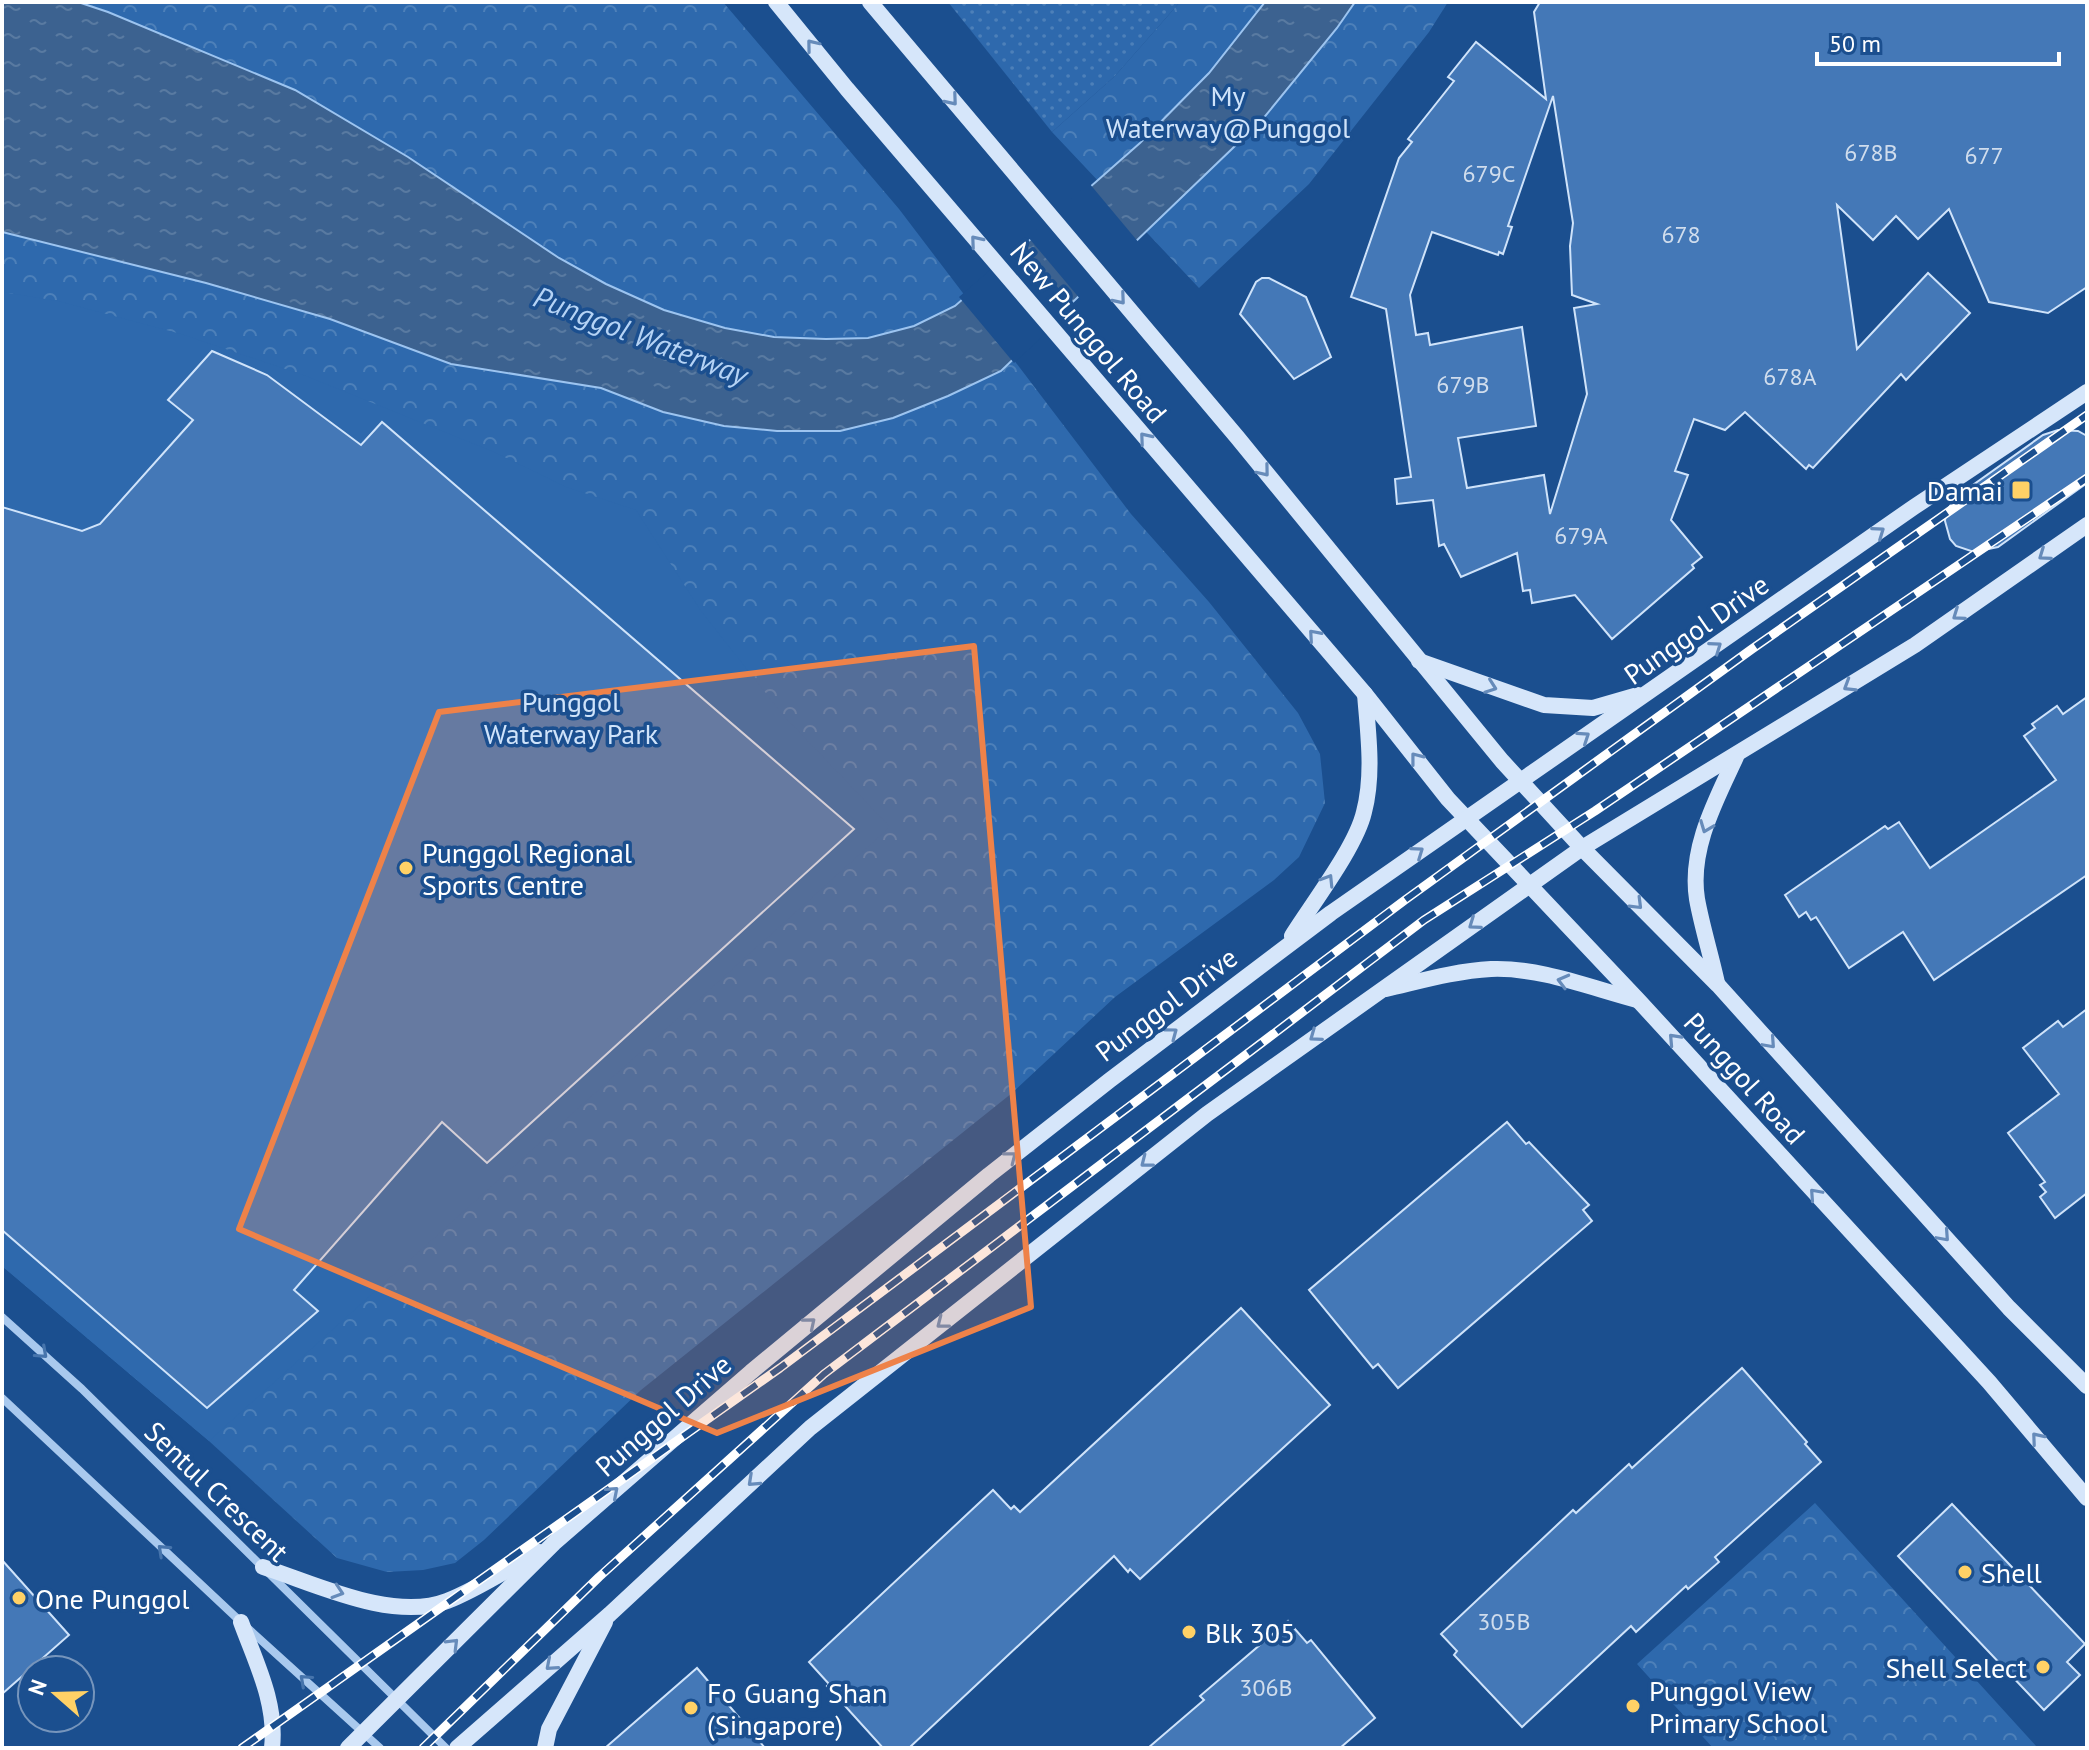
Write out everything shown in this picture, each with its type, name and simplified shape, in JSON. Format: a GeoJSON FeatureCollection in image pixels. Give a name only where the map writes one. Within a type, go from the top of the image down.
{"type":"FeatureCollection","features":[{"type":"Feature","properties":{"kind":"main road","name":"New Punggol Road"},"geometry":{"type":"LineString","coordinates":[[776,2],[1365,694]]}},
{"type":"Feature","properties":{"kind":"main road","name":"New Punggol Road"},"geometry":{"type":"LineString","coordinates":[[870,2],[1237,437],[1417,661]]}},
{"type":"Feature","properties":{"kind":"main road","name":"Punggol Drive"},"geometry":{"type":"LineString","coordinates":[[348,1748],[554,1543],[751,1372],[989,1175],[1286,946],[1914,507],[2087,392]]}},
{"type":"Feature","properties":{"kind":"main road"},"geometry":{"type":"LineString","coordinates":[[457,1748],[610,1614],[822,1418],[1207,1114],[1582,848],[1915,645],[2087,525]]}},
{"type":"Feature","properties":{"kind":"main road"},"geometry":{"type":"LineString","coordinates":[[1417,661],[1544,705],[1593,708],[1652,692]]}},
{"type":"Feature","properties":{"kind":"main road","name":"Punggol Road"},"geometry":{"type":"LineString","coordinates":[[1417,661],[1520,781],[1718,985],[2009,1308],[2087,1386]]}},
{"type":"Feature","properties":{"kind":"main road"},"geometry":{"type":"LineString","coordinates":[[1286,946],[1355,836],[1364,814],[1369,788],[1365,694]]}},
{"type":"Feature","properties":{"kind":"main road","name":"Punggol Road"},"geometry":{"type":"LineString","coordinates":[[1365,694],[1448,799],[1639,1001],[1989,1382],[2087,1498]]}},
{"type":"Feature","properties":{"kind":"main road"},"geometry":{"type":"LineString","coordinates":[[1718,985],[1696,896],[1697,863],[1700,844],[1737,755]]}},
{"type":"Feature","properties":{"kind":"main road"},"geometry":{"type":"LineString","coordinates":[[1379,991],[1455,973],[1492,969],[1535,973],[1639,1001]]}},
{"type":"Feature","properties":{"kind":"main road"},"geometry":{"type":"LineString","coordinates":[[263,1567],[388,1607],[418,1608],[446,1602],[554,1543]]}},
{"type":"Feature","properties":{"kind":"main road"},"geometry":{"type":"LineString","coordinates":[[545,1748],[549,1729],[610,1614]]}},
{"type":"Feature","properties":{"kind":"main road"},"geometry":{"type":"LineString","coordinates":[[241,1622],[269,1699],[274,1727],[272,1748]]}},
{"type":"Feature","properties":{"kind":"street","name":"Sentul Crescent"},"geometry":{"type":"LineString","coordinates":[[2,1317],[82,1389],[446,1748]]}},
{"type":"Feature","properties":{"kind":"street"},"geometry":{"type":"LineString","coordinates":[[2,1398],[380,1748]]}},
{"type":"Feature","properties":{"kind":"highlighted area"},"geometry":{"type":"Polygon","coordinates":[[[974,646],[1031,1307],[717,1433],[239,1229],[439,712],[974,646]]]}},
{"type":"Feature","properties":{"kind":"green space","name":"Punggol Waterway Park"},"geometry":{"type":"Polygon","coordinates":[[[2,2],[723,2],[899,209],[1131,514],[1209,602],[1298,713],[1320,754],[1325,803],[1299,857],[1274,880],[1115,997],[1012,1093],[641,1390],[484,1540],[455,1563],[423,1570],[387,1572],[337,1558],[209,1441],[2,1266],[2,2]]]}},
{"type":"Feature","properties":{"kind":"green space"},"geometry":{"type":"Polygon","coordinates":[[[948,2],[1180,2],[1115,76],[1052,132],[948,2]]]}},
{"type":"Feature","properties":{"kind":"green space","name":"My Waterway@Punggol"},"geometry":{"type":"Polygon","coordinates":[[[1180,2],[1448,2],[1429,32],[1309,184],[1199,288],[1052,132],[1115,76],[1180,2]]]}},
{"type":"Feature","properties":{"kind":"green space","name":"Punggol Regional Sports Centre"},"geometry":{"type":"Polygon","coordinates":[[[2,292],[58,301],[181,334],[306,376],[494,452],[566,487],[636,510],[701,611],[783,715],[890,827],[209,1441],[2,1266],[2,292]]]}},
{"type":"Feature","properties":{"kind":"green space"},"geometry":{"type":"Polygon","coordinates":[[[1815,1503],[2038,1748],[1713,1748],[1637,1664],[1815,1503]]]}},
{"type":"Feature","properties":{"kind":"water","name":"Punggol Waterway"},"geometry":{"type":"Polygon","coordinates":[[[2,2],[78,2],[295,90],[408,157],[559,258],[606,284],[664,310],[725,328],[774,337],[826,339],[868,338],[914,326],[955,306],[1140,143],[1209,73],[1265,2],[1355,2],[1262,120],[1001,371],[893,418],[840,431],[777,431],[724,426],[663,412],[601,388],[451,364],[330,319],[206,283],[2,232],[2,2]]]}},
{"type":"Feature","properties":{"kind":"pier"},"geometry":{"type":"Polygon","coordinates":[[[1089,183],[1140,244],[1081,300],[1028,237],[1089,183]]]}},
{"type":"Feature","properties":{"kind":"pier"},"geometry":{"type":"Polygon","coordinates":[[[1021,243],[1074,307],[1014,363],[959,297],[1021,243]]]}},
{"type":"Feature","properties":{"kind":"building"},"geometry":{"type":"Polygon","coordinates":[[[1540,2],[2087,2],[2087,287],[2048,313],[1989,302],[1949,209],[1918,239],[1896,216],[1873,240],[1837,205],[1857,349],[1928,273],[1970,313],[1906,380],[1901,374],[1813,468],[1809,465],[1806,469],[1745,412],[1725,430],[1694,419],[1675,471],[1688,475],[1671,520],[1702,557],[1692,565],[1694,568],[1612,639],[1575,595],[1532,603],[1530,590],[1523,591],[1517,553],[1461,577],[1444,544],[1439,546],[1433,500],[1397,504],[1395,479],[1411,477],[1386,309],[1351,297],[1399,158],[1412,142],[1408,139],[1454,81],[1448,77],[1476,42],[1546,99],[1534,12],[1540,2]],[[1553,96],[1508,226],[1512,227],[1503,254],[1499,252],[1498,255],[1432,232],[1410,295],[1416,335],[1428,333],[1430,345],[1522,327],[1536,426],[1458,438],[1467,488],[1544,475],[1550,514],[1587,394],[1574,308],[1597,304],[1572,295],[1570,246],[1573,223],[1553,96]]]}},
{"type":"Feature","properties":{"kind":"building"},"geometry":{"type":"Polygon","coordinates":[[[1269,278],[1306,297],[1331,357],[1294,379],[1240,314],[1256,282],[1269,278]]]}},
{"type":"Feature","properties":{"kind":"building","name":"Punggol Regional Sports Centre"},"geometry":{"type":"Polygon","coordinates":[[[212,351],[267,375],[361,445],[382,422],[854,829],[487,1163],[442,1122],[294,1290],[318,1311],[207,1408],[2,1230],[2,507],[82,531],[100,524],[193,420],[168,400],[212,351]]]}},
{"type":"Feature","properties":{"kind":"building","name":"Damai"},"geometry":{"type":"Polygon","coordinates":[[[2058,430],[2078,431],[2087,436],[2087,483],[1998,547],[1974,552],[1956,546],[1950,539],[1945,521],[1946,512],[1956,497],[2043,435],[2058,430]]]}},
{"type":"Feature","properties":{"kind":"building"},"geometry":{"type":"Polygon","coordinates":[[[2087,697],[2087,875],[1934,980],[1903,932],[1849,968],[1816,917],[1811,920],[1806,912],[1799,917],[1785,895],[1885,826],[1888,829],[1899,822],[1930,868],[2056,780],[2024,736],[2035,728],[2032,724],[2057,706],[2063,714],[2087,697]]]}},
{"type":"Feature","properties":{"kind":"building"},"geometry":{"type":"Polygon","coordinates":[[[2087,1009],[2087,1193],[2055,1218],[2040,1197],[2046,1192],[2040,1185],[2045,1182],[2008,1133],[2059,1094],[2023,1048],[2058,1021],[2063,1027],[2087,1009]]]}},
{"type":"Feature","properties":{"kind":"building"},"geometry":{"type":"Polygon","coordinates":[[[1507,1122],[1589,1205],[1583,1210],[1592,1221],[1398,1388],[1378,1364],[1373,1368],[1309,1290],[1507,1122]]]}},
{"type":"Feature","properties":{"kind":"building"},"geometry":{"type":"Polygon","coordinates":[[[1241,1308],[1330,1405],[1140,1579],[1130,1569],[1128,1572],[1114,1556],[909,1748],[883,1748],[809,1662],[993,1490],[1011,1509],[1014,1506],[1020,1512],[1241,1308]]]}},
{"type":"Feature","properties":{"kind":"building"},"geometry":{"type":"Polygon","coordinates":[[[1742,1368],[1821,1462],[1715,1557],[1719,1562],[1688,1589],[1686,1586],[1636,1632],[1631,1626],[1522,1727],[1454,1655],[1457,1651],[1441,1634],[1573,1510],[1576,1513],[1629,1464],[1632,1468],[1742,1368]]]}},
{"type":"Feature","properties":{"kind":"building","name":"Shell"},"geometry":{"type":"Polygon","coordinates":[[[1952,1504],[2085,1644],[2067,1662],[2080,1675],[2044,1710],[1898,1556],[1952,1504]]]}},
{"type":"Feature","properties":{"kind":"building","name":"One Punggol"},"geometry":{"type":"Polygon","coordinates":[[[2,1560],[69,1635],[47,1654],[16,1654],[16,1682],[2,1694],[2,1560]]]}},
{"type":"Feature","properties":{"kind":"building"},"geometry":{"type":"Polygon","coordinates":[[[1288,1621],[1307,1643],[1311,1640],[1375,1718],[1340,1748],[1148,1748],[1204,1700],[1200,1696],[1288,1621]]]}},
{"type":"Feature","properties":{"kind":"building","name":"Fo Guang Shan (Singapore)"},"geometry":{"type":"Polygon","coordinates":[[[697,1668],[765,1748],[605,1748],[697,1668]]]}},
{"type":"Feature","properties":{"kind":"railway"},"geometry":{"type":"LineString","coordinates":[[242,1748],[780,1368],[1405,900],[1752,649],[2087,415]]}},
{"type":"Feature","properties":{"kind":"railway"},"geometry":{"type":"LineString","coordinates":[[423,1748],[599,1577],[824,1374],[1424,920],[1595,811],[2087,478]]}},
{"type":"Feature","properties":{"kind":"place","name":"Damai"},"geometry":{"type":"Point","coordinates":[2021,490]}},
{"type":"Feature","properties":{"kind":"place","name":"Punggol Regional Sports Centre"},"geometry":{"type":"Point","coordinates":[406,868]}},
{"type":"Feature","properties":{"kind":"place","name":"Shell"},"geometry":{"type":"Point","coordinates":[1965,1572]}},
{"type":"Feature","properties":{"kind":"place","name":"One Punggol"},"geometry":{"type":"Point","coordinates":[19,1598]}},
{"type":"Feature","properties":{"kind":"place","name":"Blk 305"},"geometry":{"type":"Point","coordinates":[1189,1632]}},
{"type":"Feature","properties":{"kind":"place","name":"Shell Select"},"geometry":{"type":"Point","coordinates":[2043,1667]}},
{"type":"Feature","properties":{"kind":"place","name":"Punggol View Primary School"},"geometry":{"type":"Point","coordinates":[1633,1706]}},
{"type":"Feature","properties":{"kind":"place","name":"Fo Guang Shan (Singapore)"},"geometry":{"type":"Point","coordinates":[691,1708]}}]}
